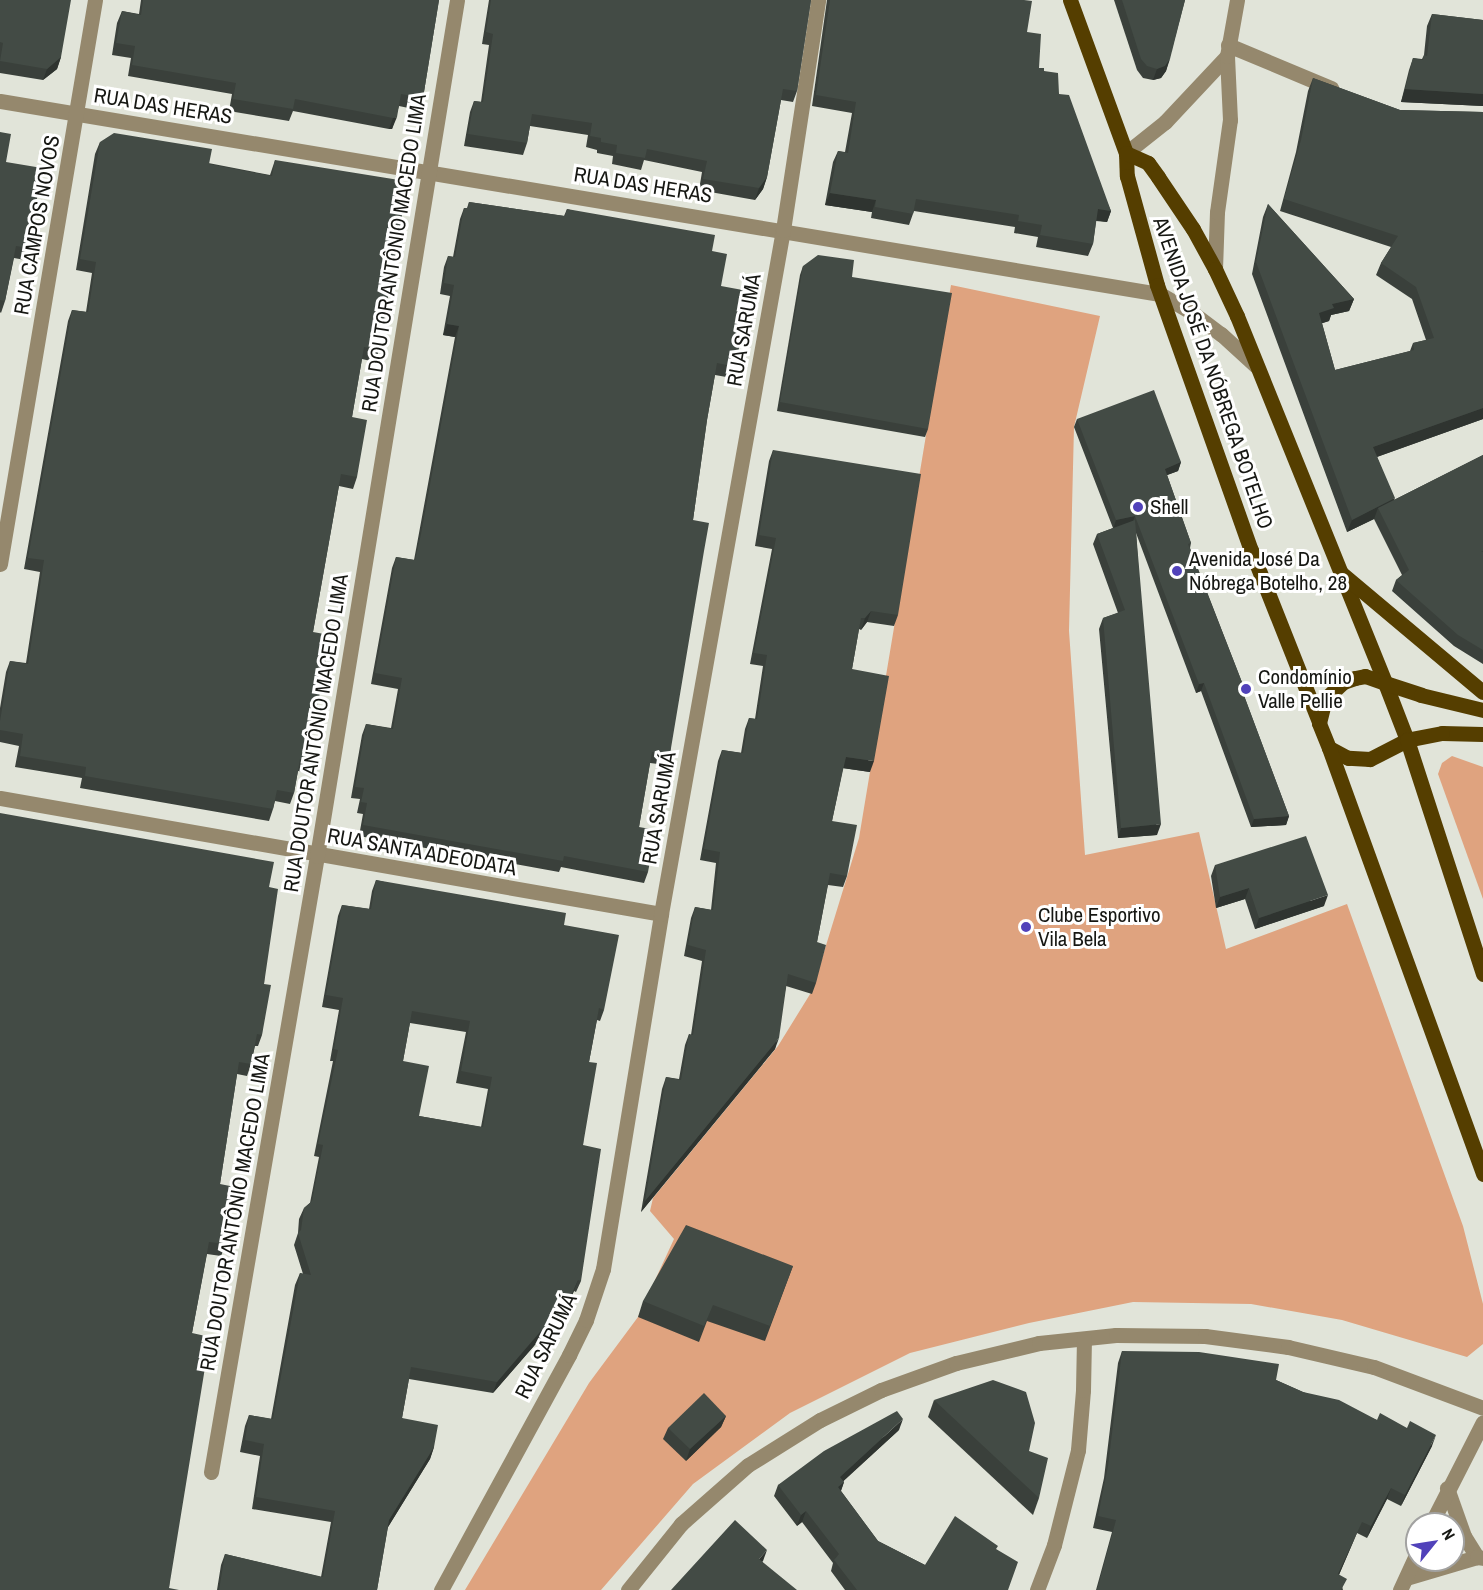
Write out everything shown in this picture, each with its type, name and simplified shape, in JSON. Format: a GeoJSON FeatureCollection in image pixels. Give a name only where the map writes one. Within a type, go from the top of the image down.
{"type":"FeatureCollection","features":[{"type":"Feature","properties":{"kind":"main road"},"geometry":{"type":"LineString","coordinates":[[1070,0],[1126,153]]}},
{"type":"Feature","properties":{"kind":"main road","name":"AVENIDA JOSÉ DA NÓBREGA BOTELHO"},"geometry":{"type":"LineString","coordinates":[[1319,723],[1251,550],[1160,294],[1126,176],[1126,153],[1148,164],[1194,229],[1215,269],[1385,683]]}},
{"type":"Feature","properties":{"kind":"main road"},"geometry":{"type":"LineString","coordinates":[[1340,572],[1483,692]]}},
{"type":"Feature","properties":{"kind":"main road"},"geometry":{"type":"LineString","coordinates":[[1483,710],[1421,695],[1365,676],[1342,682],[1325,699],[1319,723],[1483,1174]]}},
{"type":"Feature","properties":{"kind":"main road"},"geometry":{"type":"LineString","coordinates":[[1385,683],[1407,740],[1483,974]]}},
{"type":"Feature","properties":{"kind":"main road"},"geometry":{"type":"LineString","coordinates":[[1329,748],[1348,758],[1370,759],[1407,740],[1442,733],[1483,734]]}},
{"type":"Feature","properties":{"kind":"street","name":"RUA CAMPOS NOVOS"},"geometry":{"type":"LineString","coordinates":[[0,564],[95,0]]}},
{"type":"Feature","properties":{"kind":"street","name":"RUA DOUTOR ANTÔNIO MACEDO LIMA"},"geometry":{"type":"LineString","coordinates":[[211,1472],[317,856],[457,0]]}},
{"type":"Feature","properties":{"kind":"street","name":"RUA SARUMÁ"},"geometry":{"type":"LineString","coordinates":[[441,1590],[569,1356],[586,1320],[599,1279],[661,914],[783,230],[818,0]]}},
{"type":"Feature","properties":{"kind":"street"},"geometry":{"type":"LineString","coordinates":[[1215,269],[1217,212],[1230,120],[1228,50],[1237,0]]}},
{"type":"Feature","properties":{"kind":"street"},"geometry":{"type":"LineString","coordinates":[[1126,153],[1165,122],[1228,50]]}},
{"type":"Feature","properties":{"kind":"street"},"geometry":{"type":"LineString","coordinates":[[1228,50],[1346,94]]}},
{"type":"Feature","properties":{"kind":"street","name":"RUA DAS HERAS"},"geometry":{"type":"LineString","coordinates":[[0,101],[1160,294],[1190,311],[1221,334],[1256,366]]}},
{"type":"Feature","properties":{"kind":"street","name":"RUA SANTA ADEODATA"},"geometry":{"type":"LineString","coordinates":[[0,798],[317,856],[661,914]]}},
{"type":"Feature","properties":{"kind":"street"},"geometry":{"type":"LineString","coordinates":[[628,1590],[681,1524],[739,1472],[820,1420],[881,1390],[956,1363],[1039,1343],[1116,1335],[1205,1336],[1288,1347],[1374,1367],[1483,1408]]}},
{"type":"Feature","properties":{"kind":"street"},"geometry":{"type":"LineString","coordinates":[[1037,1590],[1054,1545],[1078,1450],[1084,1339]]}},
{"type":"Feature","properties":{"kind":"street"},"geometry":{"type":"LineString","coordinates":[[1436,1512],[1483,1422]]}},
{"type":"Feature","properties":{"kind":"street"},"geometry":{"type":"LineString","coordinates":[[1403,1584],[1480,1557],[1464,1536],[1447,1488]]}},
{"type":"Feature","properties":{"kind":"shaded area","name":"Clube Esportivo Vila Bela"},"geometry":{"type":"Polygon","coordinates":[[[951,285],[1100,316],[1074,427],[1069,631],[1085,855],[1199,832],[1226,949],[1347,904],[1463,1226],[1483,1304],[1483,1344],[1467,1357],[1342,1320],[1251,1304],[1133,1302],[1029,1323],[910,1353],[790,1413],[693,1484],[601,1590],[465,1590],[589,1383],[638,1317],[674,1239],[650,1211],[653,1198],[778,1046],[812,991],[859,838],[951,285]]]}},
{"type":"Feature","properties":{"kind":"shaded area"},"geometry":{"type":"Polygon","coordinates":[[[1452,756],[1483,767],[1483,899],[1438,774],[1442,763],[1452,756]]]}},
{"type":"Feature","properties":{"kind":"building"},"geometry":{"type":"Polygon","coordinates":[[[0,0],[71,0],[61,57],[47,69],[0,61],[3,43],[0,42],[0,0]]]}},
{"type":"Feature","properties":{"kind":"building"},"geometry":{"type":"Polygon","coordinates":[[[143,0],[439,0],[423,98],[401,94],[397,117],[393,118],[295,99],[293,109],[233,99],[236,83],[132,65],[135,46],[116,43],[122,11],[141,15],[143,0]]]}},
{"type":"Feature","properties":{"kind":"building"},"geometry":{"type":"Polygon","coordinates":[[[491,0],[811,0],[797,91],[783,89],[767,177],[759,188],[703,179],[707,161],[647,149],[645,158],[616,153],[617,145],[601,142],[601,138],[590,136],[592,123],[532,114],[527,143],[468,134],[474,101],[483,102],[493,34],[486,32],[491,0]]]}},
{"type":"Feature","properties":{"kind":"building"},"geometry":{"type":"Polygon","coordinates":[[[830,0],[1032,1],[1027,32],[1041,34],[1039,68],[1058,73],[1059,94],[1069,95],[1111,211],[1098,209],[1093,244],[1040,235],[1042,225],[1018,221],[1019,215],[916,199],[913,214],[875,207],[876,200],[830,193],[838,151],[848,153],[856,102],[816,95],[830,0]]]}},
{"type":"Feature","properties":{"kind":"building"},"geometry":{"type":"Polygon","coordinates":[[[1122,0],[1185,0],[1170,59],[1165,66],[1157,69],[1147,66],[1141,59],[1122,0]]]}},
{"type":"Feature","properties":{"kind":"building"},"geometry":{"type":"Polygon","coordinates":[[[1432,14],[1483,20],[1483,94],[1405,89],[1413,58],[1423,60],[1424,55],[1427,56],[1432,14]]]}},
{"type":"Feature","properties":{"kind":"building"},"geometry":{"type":"Polygon","coordinates":[[[1313,78],[1400,110],[1483,112],[1483,408],[1373,447],[1395,498],[1352,520],[1256,262],[1268,204],[1354,299],[1332,304],[1334,308],[1319,313],[1335,370],[1414,350],[1413,343],[1434,338],[1416,287],[1381,263],[1398,236],[1284,199],[1301,140],[1313,78]]]}},
{"type":"Feature","properties":{"kind":"building"},"geometry":{"type":"Polygon","coordinates":[[[0,132],[11,134],[6,162],[42,168],[29,248],[16,246],[5,301],[0,300],[0,132]]]}},
{"type":"Feature","properties":{"kind":"building"},"geometry":{"type":"Polygon","coordinates":[[[114,133],[212,149],[209,164],[272,176],[275,160],[399,180],[406,192],[379,350],[364,347],[352,417],[367,420],[357,477],[341,474],[313,632],[330,635],[308,761],[300,759],[294,793],[277,790],[273,809],[85,776],[86,767],[20,756],[23,734],[0,730],[10,661],[28,664],[44,560],[28,558],[72,310],[88,312],[96,262],[80,259],[100,142],[114,133]]]}},
{"type":"Feature","properties":{"kind":"building"},"geometry":{"type":"Polygon","coordinates":[[[469,202],[565,216],[567,209],[715,235],[712,251],[727,254],[721,286],[748,291],[736,367],[717,363],[707,420],[693,520],[709,523],[670,754],[652,752],[639,827],[656,830],[648,872],[564,856],[563,861],[363,825],[367,803],[361,802],[364,788],[355,787],[366,724],[393,729],[402,678],[375,673],[396,557],[415,560],[421,534],[459,326],[447,324],[454,285],[444,283],[448,256],[455,257],[464,208],[468,208],[469,202]]]}},
{"type":"Feature","properties":{"kind":"building"},"geometry":{"type":"Polygon","coordinates":[[[818,255],[854,260],[852,277],[952,293],[928,429],[780,402],[803,266],[818,255]]]}},
{"type":"Feature","properties":{"kind":"building"},"geometry":{"type":"Polygon","coordinates":[[[1154,390],[1181,462],[1165,469],[1191,543],[1188,544],[1245,690],[1242,690],[1289,816],[1254,819],[1204,683],[1199,684],[1135,516],[1116,520],[1077,419],[1154,390]]]}},
{"type":"Feature","properties":{"kind":"building"},"geometry":{"type":"Polygon","coordinates":[[[773,450],[921,474],[898,615],[871,611],[865,618],[861,618],[852,669],[889,676],[874,761],[846,757],[832,821],[857,825],[847,876],[830,873],[817,942],[826,945],[816,983],[788,974],[779,1038],[645,1201],[666,1077],[681,1080],[689,1034],[693,1035],[706,950],[688,945],[695,907],[713,910],[720,852],[704,849],[722,750],[743,753],[749,718],[757,719],[767,655],[754,653],[776,538],[759,535],[773,450]]]}},
{"type":"Feature","properties":{"kind":"building"},"geometry":{"type":"Polygon","coordinates":[[[1483,455],[1483,551],[1481,552],[1483,552],[1483,650],[1458,635],[1396,580],[1409,570],[1378,508],[1483,455]]]}},
{"type":"Feature","properties":{"kind":"building"},"geometry":{"type":"Polygon","coordinates":[[[1135,520],[1161,824],[1121,828],[1103,618],[1125,610],[1097,534],[1135,520]]]}},
{"type":"Feature","properties":{"kind":"building"},"geometry":{"type":"Polygon","coordinates":[[[0,813],[274,862],[269,887],[278,889],[264,984],[271,985],[262,1035],[257,1034],[251,1064],[239,1062],[220,1184],[235,1187],[226,1244],[209,1242],[192,1333],[210,1337],[169,1588],[179,1590],[0,1590],[0,813]]]}},
{"type":"Feature","properties":{"kind":"building"},"geometry":{"type":"Polygon","coordinates":[[[1306,836],[1328,895],[1259,918],[1249,888],[1220,897],[1215,865],[1306,836]]]}},
{"type":"Feature","properties":{"kind":"building"},"geometry":{"type":"Polygon","coordinates":[[[376,880],[566,913],[564,925],[619,935],[604,1010],[599,1008],[589,1062],[597,1063],[583,1145],[601,1149],[581,1281],[578,1280],[571,1296],[497,1382],[411,1367],[402,1418],[438,1425],[434,1447],[389,1520],[377,1590],[219,1590],[225,1554],[323,1577],[335,1511],[256,1497],[264,1444],[245,1440],[249,1415],[273,1419],[300,1273],[311,1275],[298,1233],[301,1230],[304,1208],[312,1201],[323,1145],[318,1144],[338,1050],[334,1049],[343,998],[326,995],[342,905],[371,909],[376,880]],[[412,1011],[403,1061],[429,1066],[419,1116],[483,1127],[492,1077],[461,1071],[470,1021],[412,1011]]]}},
{"type":"Feature","properties":{"kind":"building"},"geometry":{"type":"Polygon","coordinates":[[[686,1225],[793,1266],[770,1326],[713,1305],[704,1326],[643,1301],[686,1225]]]}},
{"type":"Feature","properties":{"kind":"building"},"geometry":{"type":"Polygon","coordinates":[[[1122,1351],[1199,1352],[1279,1364],[1276,1380],[1303,1392],[1339,1400],[1377,1420],[1380,1413],[1407,1428],[1410,1421],[1436,1435],[1405,1495],[1391,1488],[1371,1526],[1362,1522],[1338,1574],[1347,1579],[1341,1590],[1097,1590],[1116,1520],[1098,1516],[1108,1466],[1122,1351]]]}},
{"type":"Feature","properties":{"kind":"building"},"geometry":{"type":"Polygon","coordinates":[[[993,1380],[1026,1392],[1035,1423],[1029,1451],[1048,1458],[1039,1498],[934,1400],[993,1380]]]}},
{"type":"Feature","properties":{"kind":"building"},"geometry":{"type":"Polygon","coordinates":[[[704,1393],[726,1416],[690,1449],[668,1428],[704,1393]]]}},
{"type":"Feature","properties":{"kind":"building"},"geometry":{"type":"Polygon","coordinates":[[[897,1411],[903,1419],[840,1477],[844,1482],[838,1487],[878,1541],[925,1565],[955,1516],[998,1546],[996,1549],[1018,1562],[1008,1590],[857,1590],[834,1560],[839,1554],[806,1511],[801,1515],[778,1485],[824,1451],[897,1411]]]}},
{"type":"Feature","properties":{"kind":"building"},"geometry":{"type":"Polygon","coordinates":[[[735,1520],[767,1550],[759,1559],[797,1590],[671,1590],[735,1520]]]}},
{"type":"Feature","properties":{"kind":"place","name":"Shell"},"geometry":{"type":"Point","coordinates":[1138,507]}},
{"type":"Feature","properties":{"kind":"place","name":"Avenida José Da Nóbrega Botelho, 28"},"geometry":{"type":"Point","coordinates":[1177,571]}},
{"type":"Feature","properties":{"kind":"place","name":"Condomínio Valle Pellie"},"geometry":{"type":"Point","coordinates":[1246,689]}},
{"type":"Feature","properties":{"kind":"place","name":"Clube Esportivo Vila Bela"},"geometry":{"type":"Point","coordinates":[1026,927]}}]}
